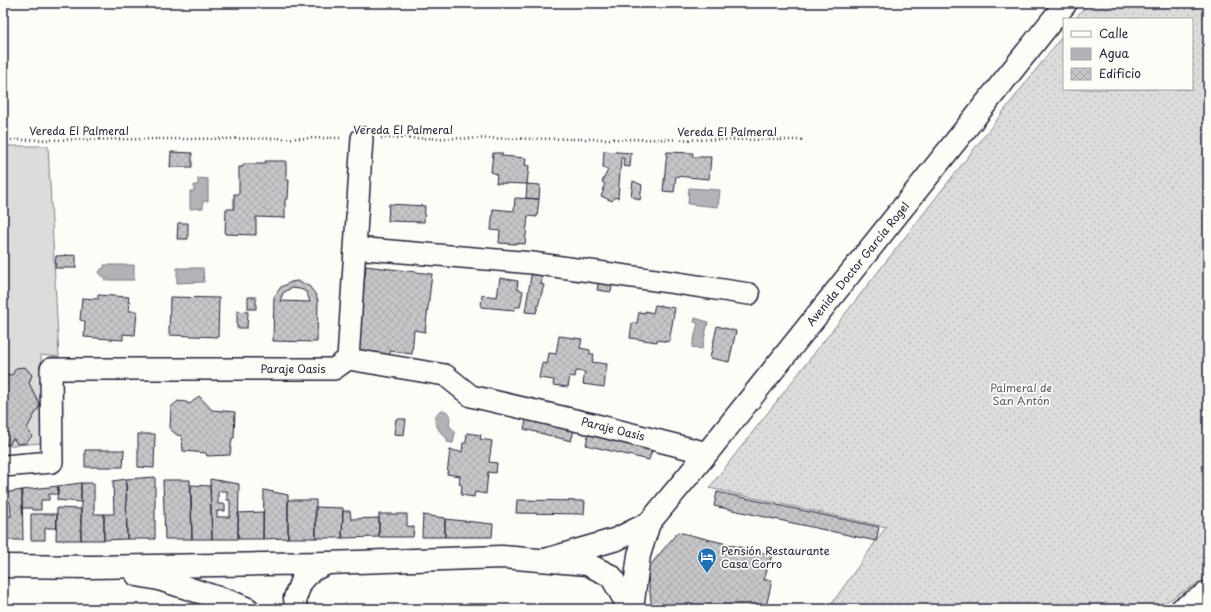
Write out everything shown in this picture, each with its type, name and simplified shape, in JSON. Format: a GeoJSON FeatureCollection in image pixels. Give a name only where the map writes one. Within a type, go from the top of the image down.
{"type":"FeatureCollection","features":[{"type":"Feature","properties":{"kind":"main road","name":"Avenida Doctor García Rogel"},"geometry":{"type":"LineString","coordinates":[[631,609],[639,555],[649,523],[707,453],[1066,3]]}},
{"type":"Feature","properties":{"kind":"main road","name":"Avenida Doctor García Rogel"},"geometry":{"type":"LineString","coordinates":[[544,560],[617,539],[649,523]]}},
{"type":"Feature","properties":{"kind":"main road"},"geometry":{"type":"LineString","coordinates":[[3,566],[91,567],[328,563],[502,557],[544,560]]}},
{"type":"Feature","properties":{"kind":"main road","name":"Avenida Doctor García Rogel"},"geometry":{"type":"LineString","coordinates":[[544,560],[587,564],[611,576],[631,609]]}},
{"type":"Feature","properties":{"kind":"main road"},"geometry":{"type":"LineString","coordinates":[[296,609],[295,598],[301,582],[312,570],[328,563]]}},
{"type":"Feature","properties":{"kind":"main road"},"geometry":{"type":"LineString","coordinates":[[91,567],[159,578],[248,609]]}},
{"type":"Feature","properties":{"kind":"street"},"geometry":{"type":"LineString","coordinates":[[348,358],[362,138]]}},
{"type":"Feature","properties":{"kind":"street"},"geometry":{"type":"LineString","coordinates":[[355,248],[532,263],[749,294]]}},
{"type":"Feature","properties":{"kind":"street","name":"Paraje Oasis"},"geometry":{"type":"LineString","coordinates":[[3,466],[52,462],[51,369],[334,369],[348,358],[445,375],[471,396],[707,453]]}},
{"type":"Feature","properties":{"kind":"street"},"geometry":{"type":"LineString","coordinates":[[1181,609],[1208,592]]}},
{"type":"Feature","properties":{"kind":"path","name":"Vereda El Palmeral"},"geometry":{"type":"LineString","coordinates":[[3,140],[362,138],[802,140]]}},
{"type":"Feature","properties":{"kind":"green space","name":"Palmeral de San Antón"},"geometry":{"type":"Polygon","coordinates":[[[1088,3],[1208,3],[1208,577],[1154,609],[828,609],[886,527],[709,488],[1063,35],[1063,90],[1193,90],[1193,18],[1076,18],[1088,3]]]}},
{"type":"Feature","properties":{"kind":"green space"},"geometry":{"type":"Polygon","coordinates":[[[3,146],[48,146],[59,357],[41,355],[42,443],[3,446],[3,146]]]}},
{"type":"Feature","properties":{"kind":"water"},"geometry":{"type":"Polygon","coordinates":[[[198,178],[208,179],[208,201],[203,201],[203,208],[190,209],[190,191],[194,191],[194,185],[198,185],[198,178]]]}},
{"type":"Feature","properties":{"kind":"water"},"geometry":{"type":"Polygon","coordinates":[[[689,188],[720,190],[718,207],[688,204],[689,188]]]}},
{"type":"Feature","properties":{"kind":"water"},"geometry":{"type":"Polygon","coordinates":[[[104,265],[134,265],[134,280],[104,280],[104,277],[101,276],[99,272],[104,268],[104,265]]]}},
{"type":"Feature","properties":{"kind":"water"},"geometry":{"type":"Polygon","coordinates":[[[177,268],[203,268],[204,282],[177,283],[177,268]]]}},
{"type":"Feature","properties":{"kind":"water"},"geometry":{"type":"Polygon","coordinates":[[[695,318],[708,322],[702,349],[692,347],[698,323],[694,322],[695,318]]]}},
{"type":"Feature","properties":{"kind":"water"},"geometry":{"type":"Polygon","coordinates":[[[443,410],[449,413],[449,425],[455,432],[453,443],[447,442],[447,438],[440,432],[436,424],[436,415],[438,412],[443,410]]]}},
{"type":"Feature","properties":{"kind":"building"},"geometry":{"type":"Polygon","coordinates":[[[604,151],[631,153],[630,167],[623,166],[624,158],[621,158],[618,198],[614,197],[612,201],[601,196],[605,184],[602,182],[608,170],[603,167],[604,151]]]}},
{"type":"Feature","properties":{"kind":"building"},"geometry":{"type":"Polygon","coordinates":[[[171,152],[192,153],[192,167],[170,167],[171,152]]]}},
{"type":"Feature","properties":{"kind":"building"},"geometry":{"type":"Polygon","coordinates":[[[667,152],[693,153],[692,157],[711,157],[709,179],[676,176],[674,192],[663,191],[667,152]]]}},
{"type":"Feature","properties":{"kind":"building"},"geometry":{"type":"Polygon","coordinates":[[[493,153],[502,153],[502,156],[526,158],[525,165],[529,166],[527,184],[496,183],[497,174],[491,172],[493,153]]]}},
{"type":"Feature","properties":{"kind":"building"},"geometry":{"type":"Polygon","coordinates":[[[265,161],[286,161],[286,180],[289,180],[288,199],[285,199],[285,218],[256,217],[256,235],[225,234],[226,209],[234,209],[234,194],[239,194],[239,167],[243,167],[243,164],[265,164],[265,161]]]}},
{"type":"Feature","properties":{"kind":"building"},"geometry":{"type":"Polygon","coordinates":[[[633,181],[642,185],[640,200],[631,196],[633,181]]]}},
{"type":"Feature","properties":{"kind":"building"},"geometry":{"type":"Polygon","coordinates":[[[527,184],[540,185],[539,199],[526,198],[527,184]]]}},
{"type":"Feature","properties":{"kind":"building"},"geometry":{"type":"Polygon","coordinates":[[[515,198],[539,199],[537,217],[528,216],[525,244],[499,243],[500,231],[491,230],[493,209],[514,211],[515,198]]]}},
{"type":"Feature","properties":{"kind":"building"},"geometry":{"type":"Polygon","coordinates":[[[389,204],[425,206],[424,222],[388,221],[389,204]]]}},
{"type":"Feature","properties":{"kind":"building"},"geometry":{"type":"Polygon","coordinates":[[[178,223],[188,223],[188,239],[177,239],[178,223]]]}},
{"type":"Feature","properties":{"kind":"building"},"geometry":{"type":"Polygon","coordinates":[[[76,255],[76,268],[55,268],[56,256],[76,255]]]}},
{"type":"Feature","properties":{"kind":"building"},"geometry":{"type":"Polygon","coordinates":[[[366,266],[432,274],[425,332],[414,330],[412,354],[390,351],[390,356],[357,349],[366,266]]]}},
{"type":"Feature","properties":{"kind":"building"},"geometry":{"type":"Polygon","coordinates":[[[532,270],[543,271],[541,284],[544,285],[536,313],[525,312],[532,270]]]}},
{"type":"Feature","properties":{"kind":"building"},"geometry":{"type":"Polygon","coordinates":[[[500,278],[518,281],[517,289],[523,291],[520,307],[515,307],[514,310],[481,307],[482,295],[497,297],[500,278]]]}},
{"type":"Feature","properties":{"kind":"building"},"geometry":{"type":"Polygon","coordinates":[[[599,279],[613,281],[611,292],[597,290],[599,279]]]}},
{"type":"Feature","properties":{"kind":"building"},"geometry":{"type":"Polygon","coordinates":[[[297,281],[309,286],[316,295],[318,301],[317,342],[273,341],[274,297],[281,287],[297,281]],[[291,288],[283,293],[280,301],[310,302],[305,291],[291,288]]]}},
{"type":"Feature","properties":{"kind":"building"},"geometry":{"type":"Polygon","coordinates":[[[98,295],[129,297],[129,311],[137,311],[135,335],[123,334],[123,340],[84,337],[85,321],[80,320],[82,298],[98,299],[98,295]]]}},
{"type":"Feature","properties":{"kind":"building"},"geometry":{"type":"Polygon","coordinates":[[[170,297],[219,298],[218,337],[169,335],[170,297]]]}},
{"type":"Feature","properties":{"kind":"building"},"geometry":{"type":"Polygon","coordinates":[[[248,297],[256,297],[256,309],[248,309],[248,297]]]}},
{"type":"Feature","properties":{"kind":"building"},"geometry":{"type":"Polygon","coordinates":[[[655,305],[675,308],[669,342],[657,340],[657,342],[630,338],[632,323],[637,323],[639,312],[645,313],[645,311],[653,313],[655,305]]]}},
{"type":"Feature","properties":{"kind":"building"},"geometry":{"type":"Polygon","coordinates":[[[237,311],[248,312],[247,328],[237,328],[237,311]]]}},
{"type":"Feature","properties":{"kind":"building"},"geometry":{"type":"Polygon","coordinates":[[[717,326],[736,331],[729,362],[710,358],[717,326]]]}},
{"type":"Feature","properties":{"kind":"building"},"geometry":{"type":"Polygon","coordinates":[[[559,336],[582,339],[580,348],[590,350],[590,354],[594,354],[592,362],[607,364],[604,387],[583,384],[585,372],[576,371],[575,377],[570,376],[568,387],[553,385],[554,380],[539,378],[542,363],[547,364],[549,353],[556,354],[559,336]]]}},
{"type":"Feature","properties":{"kind":"building"},"geometry":{"type":"Polygon","coordinates":[[[25,367],[32,375],[29,383],[40,405],[27,428],[32,436],[26,443],[17,444],[14,439],[12,439],[10,444],[3,444],[3,370],[5,374],[12,375],[16,368],[25,367]]]}},
{"type":"Feature","properties":{"kind":"building"},"geometry":{"type":"Polygon","coordinates":[[[199,396],[212,410],[235,412],[234,438],[232,438],[230,455],[207,456],[206,453],[183,451],[182,436],[177,435],[170,429],[171,407],[178,401],[190,404],[199,396]]]}},
{"type":"Feature","properties":{"kind":"building"},"geometry":{"type":"Polygon","coordinates":[[[527,416],[575,427],[571,441],[524,429],[527,416]]]}},
{"type":"Feature","properties":{"kind":"building"},"geometry":{"type":"Polygon","coordinates":[[[396,419],[406,419],[404,435],[394,434],[396,419]]]}},
{"type":"Feature","properties":{"kind":"building"},"geometry":{"type":"Polygon","coordinates":[[[589,431],[653,446],[649,460],[586,445],[589,431]]]}},
{"type":"Feature","properties":{"kind":"building"},"geometry":{"type":"Polygon","coordinates":[[[467,433],[481,435],[480,439],[492,441],[489,462],[497,463],[496,473],[488,472],[486,494],[475,492],[474,497],[461,495],[462,485],[459,484],[460,476],[447,474],[450,450],[462,452],[463,443],[466,443],[467,433]]]}},
{"type":"Feature","properties":{"kind":"building"},"geometry":{"type":"Polygon","coordinates":[[[138,434],[155,434],[154,468],[138,467],[138,434]]]}},
{"type":"Feature","properties":{"kind":"building"},"geometry":{"type":"Polygon","coordinates":[[[85,450],[124,450],[123,467],[85,467],[85,450]]]}},
{"type":"Feature","properties":{"kind":"building"},"geometry":{"type":"Polygon","coordinates":[[[155,477],[155,539],[127,539],[126,479],[155,477]]]}},
{"type":"Feature","properties":{"kind":"building"},"geometry":{"type":"Polygon","coordinates":[[[126,479],[127,539],[104,540],[104,514],[114,514],[113,481],[126,479]]]}},
{"type":"Feature","properties":{"kind":"building"},"geometry":{"type":"Polygon","coordinates":[[[210,479],[239,484],[238,539],[212,539],[210,479]],[[218,491],[218,504],[225,504],[225,511],[217,511],[217,517],[230,517],[230,500],[227,500],[227,491],[218,491]]]}},
{"type":"Feature","properties":{"kind":"building"},"geometry":{"type":"Polygon","coordinates":[[[163,480],[190,480],[192,539],[165,539],[163,480]]]}},
{"type":"Feature","properties":{"kind":"building"},"geometry":{"type":"Polygon","coordinates":[[[81,483],[94,483],[94,514],[104,514],[104,540],[81,540],[81,483]]]}},
{"type":"Feature","properties":{"kind":"building"},"geometry":{"type":"Polygon","coordinates":[[[81,483],[81,502],[57,500],[58,486],[81,483]]]}},
{"type":"Feature","properties":{"kind":"building"},"geometry":{"type":"Polygon","coordinates":[[[191,485],[210,486],[212,539],[192,539],[191,485]]]}},
{"type":"Feature","properties":{"kind":"building"},"geometry":{"type":"Polygon","coordinates":[[[58,486],[58,494],[49,494],[49,500],[41,500],[41,510],[22,508],[22,490],[58,486]]]}},
{"type":"Feature","properties":{"kind":"building"},"geometry":{"type":"Polygon","coordinates":[[[22,490],[23,540],[3,540],[3,516],[11,516],[10,502],[3,502],[3,493],[22,490]]]}},
{"type":"Feature","properties":{"kind":"building"},"geometry":{"type":"Polygon","coordinates":[[[264,490],[288,495],[288,538],[263,539],[264,490]]]}},
{"type":"Feature","properties":{"kind":"building"},"geometry":{"type":"Polygon","coordinates":[[[717,492],[879,527],[876,541],[714,506],[717,492]]]}},
{"type":"Feature","properties":{"kind":"building"},"geometry":{"type":"Polygon","coordinates":[[[288,500],[316,500],[316,538],[288,538],[288,500]]]}},
{"type":"Feature","properties":{"kind":"building"},"geometry":{"type":"Polygon","coordinates":[[[517,500],[585,501],[584,514],[516,513],[517,500]]]}},
{"type":"Feature","properties":{"kind":"building"},"geometry":{"type":"Polygon","coordinates":[[[315,507],[343,508],[342,538],[316,538],[315,507]]]}},
{"type":"Feature","properties":{"kind":"building"},"geometry":{"type":"Polygon","coordinates":[[[57,508],[81,509],[81,540],[56,540],[57,508]]]}},
{"type":"Feature","properties":{"kind":"building"},"geometry":{"type":"Polygon","coordinates":[[[343,511],[350,511],[351,519],[379,518],[379,537],[342,538],[343,511]]]}},
{"type":"Feature","properties":{"kind":"building"},"geometry":{"type":"Polygon","coordinates":[[[263,512],[263,539],[238,539],[238,513],[263,512]]]}},
{"type":"Feature","properties":{"kind":"building"},"geometry":{"type":"Polygon","coordinates":[[[31,514],[57,514],[57,528],[45,528],[45,540],[31,540],[31,514]]]}},
{"type":"Feature","properties":{"kind":"building"},"geometry":{"type":"Polygon","coordinates":[[[379,514],[407,514],[407,526],[414,527],[413,537],[379,537],[379,514]]]}},
{"type":"Feature","properties":{"kind":"building"},"geometry":{"type":"Polygon","coordinates":[[[423,515],[445,518],[445,537],[422,537],[423,515]]]}},
{"type":"Feature","properties":{"kind":"building"},"geometry":{"type":"Polygon","coordinates":[[[445,519],[493,524],[492,537],[445,537],[445,519]]]}},
{"type":"Feature","properties":{"kind":"building","name":"Pensión Restaurante Casa Corro"},"geometry":{"type":"Polygon","coordinates":[[[678,532],[772,555],[764,580],[772,580],[766,607],[744,609],[652,609],[647,569],[678,532]]]}},
{"type":"Feature","properties":{"kind":"place","name":"Pensión Restaurante Casa Corro"},"geometry":{"type":"Point","coordinates":[707,574]}}]}
